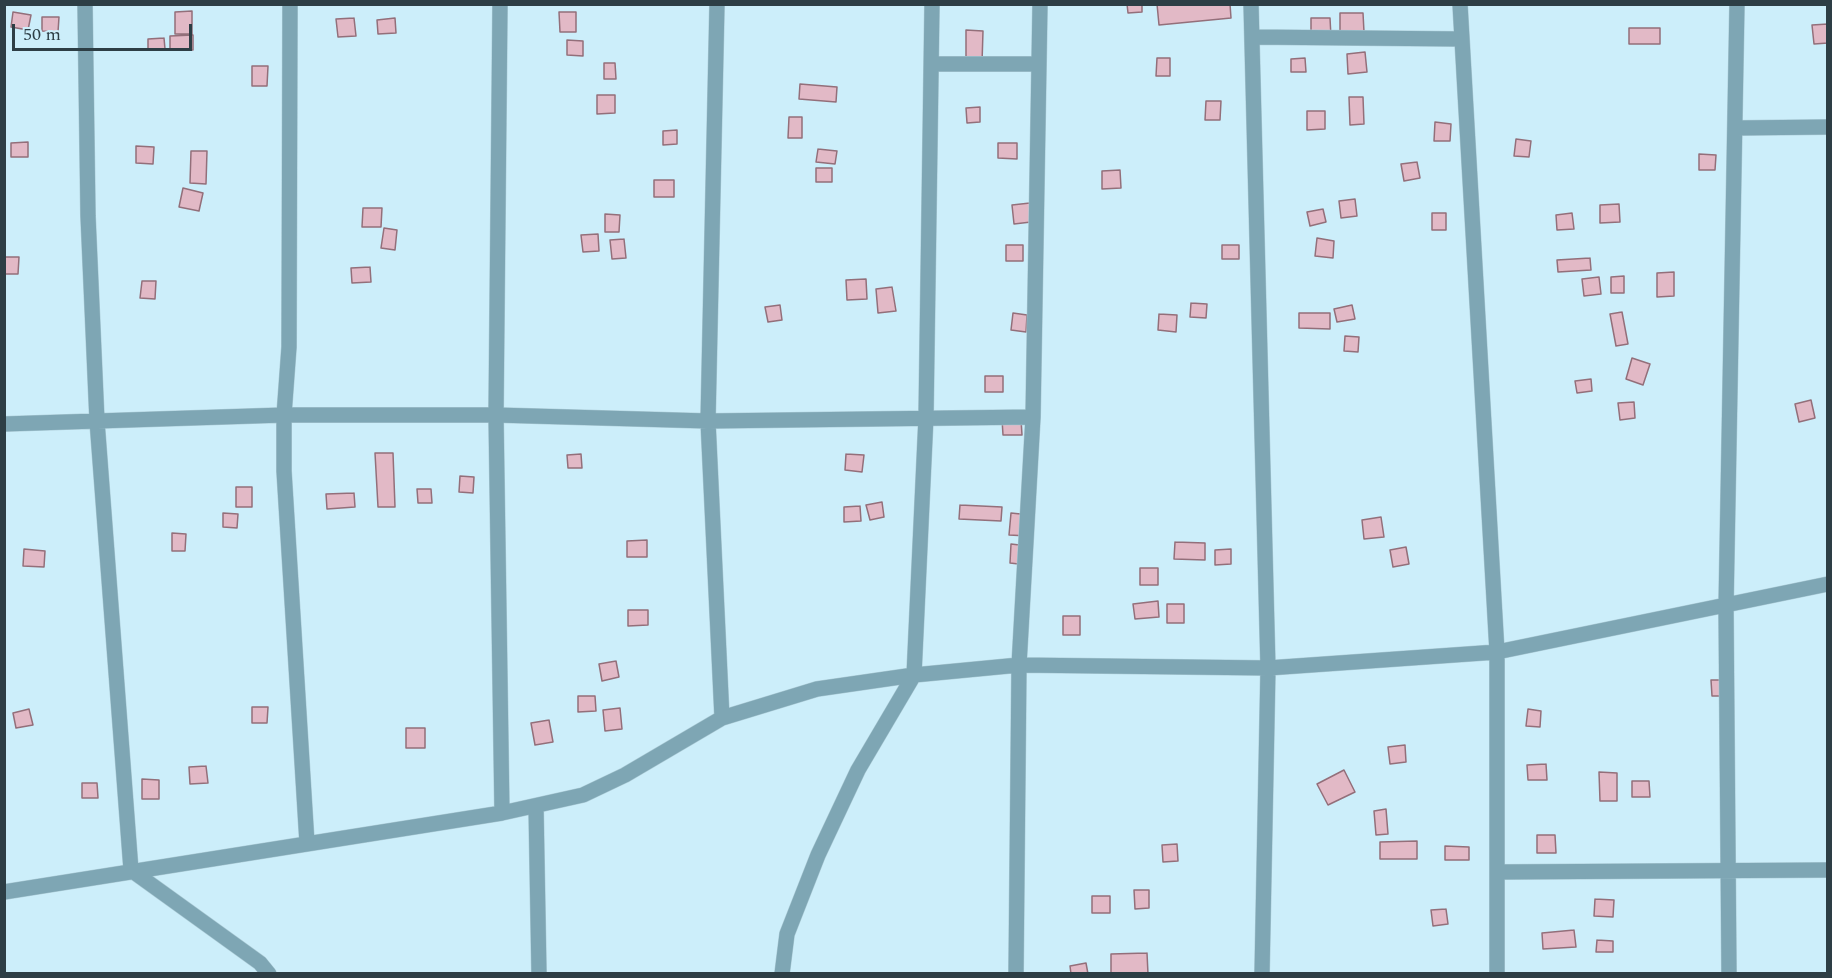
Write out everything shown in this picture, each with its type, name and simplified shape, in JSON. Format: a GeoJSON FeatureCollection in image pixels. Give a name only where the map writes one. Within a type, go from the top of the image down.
{"type":"FeatureCollection","features":[{"type":"Feature","properties":{"kind":"street"},"geometry":{"type":"LineString","coordinates":[[84,4],[88,216],[97,421],[131,870],[260,963],[269,974]]}},
{"type":"Feature","properties":{"kind":"street"},"geometry":{"type":"LineString","coordinates":[[290,4],[290,347],[284,415],[287,550],[307,843]]}},
{"type":"Feature","properties":{"kind":"street"},"geometry":{"type":"LineString","coordinates":[[500,4],[496,415],[502,813]]}},
{"type":"Feature","properties":{"kind":"street"},"geometry":{"type":"LineString","coordinates":[[717,4],[708,421],[722,718]]}},
{"type":"Feature","properties":{"kind":"street"},"geometry":{"type":"LineString","coordinates":[[782,974],[787,934],[818,855],[858,770],[914,675],[926,417],[933,64],[932,4]]}},
{"type":"Feature","properties":{"kind":"street"},"geometry":{"type":"LineString","coordinates":[[1016,974],[1019,666],[1033,417],[1040,4]]}},
{"type":"Feature","properties":{"kind":"street"},"geometry":{"type":"LineString","coordinates":[[1251,4],[1268,668],[1262,974]]}},
{"type":"Feature","properties":{"kind":"street"},"geometry":{"type":"LineString","coordinates":[[1460,4],[1460,39],[1497,652],[1497,974]]}},
{"type":"Feature","properties":{"kind":"street"},"geometry":{"type":"LineString","coordinates":[[1729,974],[1726,607],[1737,4]]}},
{"type":"Feature","properties":{"kind":"street"},"geometry":{"type":"LineString","coordinates":[[1252,37],[1460,39]]}},
{"type":"Feature","properties":{"kind":"street"},"geometry":{"type":"LineString","coordinates":[[933,64],[1039,64]]}},
{"type":"Feature","properties":{"kind":"street"},"geometry":{"type":"LineString","coordinates":[[1736,128],[1827,127]]}},
{"type":"Feature","properties":{"kind":"street"},"geometry":{"type":"LineString","coordinates":[[4,424],[284,415],[496,415],[708,421],[1033,417]]}},
{"type":"Feature","properties":{"kind":"street"},"geometry":{"type":"LineString","coordinates":[[4,892],[536,806],[594,790],[625,775],[722,718],[817,689],[914,675],[1019,666],[1268,668],[1497,652],[1726,607],[1827,584]]}},
{"type":"Feature","properties":{"kind":"street"},"geometry":{"type":"LineString","coordinates":[[536,806],[539,974]]}},
{"type":"Feature","properties":{"kind":"street"},"geometry":{"type":"LineString","coordinates":[[1498,872],[1827,870]]}},
{"type":"Feature","properties":{"kind":"building"},"geometry":{"type":"Polygon","coordinates":[[[1127,4],[1142,4],[1142,12],[1128,13],[1127,4]]]}},
{"type":"Feature","properties":{"kind":"building"},"geometry":{"type":"Polygon","coordinates":[[[1157,4],[1230,4],[1231,18],[1159,25],[1157,4]]]}},
{"type":"Feature","properties":{"kind":"building"},"geometry":{"type":"Polygon","coordinates":[[[192,11],[192,34],[175,34],[175,12],[192,11]]]}},
{"type":"Feature","properties":{"kind":"building"},"geometry":{"type":"Polygon","coordinates":[[[13,12],[31,15],[28,30],[11,27],[13,12]]]}},
{"type":"Feature","properties":{"kind":"building"},"geometry":{"type":"Polygon","coordinates":[[[559,12],[576,12],[576,32],[560,32],[559,12]]]}},
{"type":"Feature","properties":{"kind":"building"},"geometry":{"type":"Polygon","coordinates":[[[1340,13],[1363,13],[1364,32],[1340,32],[1340,13]]]}},
{"type":"Feature","properties":{"kind":"building"},"geometry":{"type":"Polygon","coordinates":[[[42,17],[59,17],[58,32],[42,31],[42,17]]]}},
{"type":"Feature","properties":{"kind":"building"},"geometry":{"type":"Polygon","coordinates":[[[354,18],[356,36],[338,37],[336,19],[354,18]]]}},
{"type":"Feature","properties":{"kind":"building"},"geometry":{"type":"Polygon","coordinates":[[[395,18],[396,33],[378,34],[377,20],[395,18]]]}},
{"type":"Feature","properties":{"kind":"building"},"geometry":{"type":"Polygon","coordinates":[[[1311,18],[1330,18],[1331,37],[1311,38],[1311,18]]]}},
{"type":"Feature","properties":{"kind":"building"},"geometry":{"type":"Polygon","coordinates":[[[1828,24],[1828,43],[1814,44],[1812,25],[1828,24]]]}},
{"type":"Feature","properties":{"kind":"building"},"geometry":{"type":"Polygon","coordinates":[[[1629,28],[1660,28],[1660,44],[1629,44],[1629,28]]]}},
{"type":"Feature","properties":{"kind":"building"},"geometry":{"type":"Polygon","coordinates":[[[966,30],[983,31],[982,63],[966,62],[966,30]]]}},
{"type":"Feature","properties":{"kind":"building"},"geometry":{"type":"Polygon","coordinates":[[[193,35],[193,50],[170,50],[170,36],[193,35]]]}},
{"type":"Feature","properties":{"kind":"building"},"geometry":{"type":"Polygon","coordinates":[[[164,38],[165,49],[148,50],[148,39],[164,38]]]}},
{"type":"Feature","properties":{"kind":"building"},"geometry":{"type":"Polygon","coordinates":[[[567,40],[583,41],[583,56],[567,55],[567,40]]]}},
{"type":"Feature","properties":{"kind":"building"},"geometry":{"type":"Polygon","coordinates":[[[1365,52],[1367,72],[1348,74],[1347,54],[1365,52]]]}},
{"type":"Feature","properties":{"kind":"building"},"geometry":{"type":"Polygon","coordinates":[[[1157,58],[1170,58],[1170,76],[1156,76],[1157,58]]]}},
{"type":"Feature","properties":{"kind":"building"},"geometry":{"type":"Polygon","coordinates":[[[1305,58],[1306,72],[1291,72],[1291,59],[1305,58]]]}},
{"type":"Feature","properties":{"kind":"building"},"geometry":{"type":"Polygon","coordinates":[[[604,63],[615,63],[616,79],[604,79],[604,63]]]}},
{"type":"Feature","properties":{"kind":"building"},"geometry":{"type":"Polygon","coordinates":[[[252,66],[268,66],[267,86],[252,86],[252,66]]]}},
{"type":"Feature","properties":{"kind":"building"},"geometry":{"type":"Polygon","coordinates":[[[800,84],[837,87],[836,102],[799,99],[800,84]]]}},
{"type":"Feature","properties":{"kind":"building"},"geometry":{"type":"Polygon","coordinates":[[[597,95],[615,95],[615,113],[597,114],[597,95]]]}},
{"type":"Feature","properties":{"kind":"building"},"geometry":{"type":"Polygon","coordinates":[[[1349,97],[1363,97],[1364,124],[1350,125],[1349,97]]]}},
{"type":"Feature","properties":{"kind":"building"},"geometry":{"type":"Polygon","coordinates":[[[1206,101],[1221,101],[1220,120],[1205,120],[1206,101]]]}},
{"type":"Feature","properties":{"kind":"building"},"geometry":{"type":"Polygon","coordinates":[[[980,107],[980,122],[967,123],[966,108],[980,107]]]}},
{"type":"Feature","properties":{"kind":"building"},"geometry":{"type":"Polygon","coordinates":[[[1307,111],[1325,111],[1325,129],[1307,130],[1307,111]]]}},
{"type":"Feature","properties":{"kind":"building"},"geometry":{"type":"Polygon","coordinates":[[[789,117],[802,117],[802,138],[788,138],[789,117]]]}},
{"type":"Feature","properties":{"kind":"building"},"geometry":{"type":"Polygon","coordinates":[[[1435,122],[1451,124],[1450,141],[1434,141],[1435,122]]]}},
{"type":"Feature","properties":{"kind":"building"},"geometry":{"type":"Polygon","coordinates":[[[677,130],[677,144],[663,145],[663,131],[677,130]]]}},
{"type":"Feature","properties":{"kind":"building"},"geometry":{"type":"Polygon","coordinates":[[[1516,139],[1531,141],[1529,157],[1514,156],[1516,139]]]}},
{"type":"Feature","properties":{"kind":"building"},"geometry":{"type":"Polygon","coordinates":[[[28,142],[28,157],[11,157],[11,143],[28,142]]]}},
{"type":"Feature","properties":{"kind":"building"},"geometry":{"type":"Polygon","coordinates":[[[998,143],[1017,143],[1017,159],[998,158],[998,143]]]}},
{"type":"Feature","properties":{"kind":"building"},"geometry":{"type":"Polygon","coordinates":[[[136,146],[154,147],[153,164],[136,163],[136,146]]]}},
{"type":"Feature","properties":{"kind":"building"},"geometry":{"type":"Polygon","coordinates":[[[818,149],[837,151],[835,164],[816,162],[818,149]]]}},
{"type":"Feature","properties":{"kind":"building"},"geometry":{"type":"Polygon","coordinates":[[[191,151],[207,151],[206,184],[190,183],[191,151]]]}},
{"type":"Feature","properties":{"kind":"building"},"geometry":{"type":"Polygon","coordinates":[[[1699,154],[1716,155],[1715,170],[1699,170],[1699,154]]]}},
{"type":"Feature","properties":{"kind":"building"},"geometry":{"type":"Polygon","coordinates":[[[1417,162],[1420,178],[1404,181],[1401,164],[1417,162]]]}},
{"type":"Feature","properties":{"kind":"building"},"geometry":{"type":"Polygon","coordinates":[[[816,168],[832,168],[832,182],[816,182],[816,168]]]}},
{"type":"Feature","properties":{"kind":"building"},"geometry":{"type":"Polygon","coordinates":[[[1120,170],[1121,188],[1102,189],[1102,171],[1120,170]]]}},
{"type":"Feature","properties":{"kind":"building"},"geometry":{"type":"Polygon","coordinates":[[[654,180],[674,180],[674,197],[654,197],[654,180]]]}},
{"type":"Feature","properties":{"kind":"building"},"geometry":{"type":"Polygon","coordinates":[[[183,188],[203,193],[199,211],[179,207],[183,188]]]}},
{"type":"Feature","properties":{"kind":"building"},"geometry":{"type":"Polygon","coordinates":[[[1355,199],[1357,216],[1341,218],[1339,201],[1355,199]]]}},
{"type":"Feature","properties":{"kind":"building"},"geometry":{"type":"Polygon","coordinates":[[[1030,203],[1031,222],[1014,224],[1012,205],[1030,203]]]}},
{"type":"Feature","properties":{"kind":"building"},"geometry":{"type":"Polygon","coordinates":[[[1619,204],[1620,222],[1600,223],[1600,205],[1619,204]]]}},
{"type":"Feature","properties":{"kind":"building"},"geometry":{"type":"Polygon","coordinates":[[[363,208],[382,208],[381,227],[362,227],[363,208]]]}},
{"type":"Feature","properties":{"kind":"building"},"geometry":{"type":"Polygon","coordinates":[[[1323,209],[1326,222],[1310,226],[1307,212],[1323,209]]]}},
{"type":"Feature","properties":{"kind":"building"},"geometry":{"type":"Polygon","coordinates":[[[1432,213],[1446,213],[1446,230],[1432,230],[1432,213]]]}},
{"type":"Feature","properties":{"kind":"building"},"geometry":{"type":"Polygon","coordinates":[[[1572,213],[1574,229],[1557,230],[1556,215],[1572,213]]]}},
{"type":"Feature","properties":{"kind":"building"},"geometry":{"type":"Polygon","coordinates":[[[605,214],[620,215],[619,232],[605,232],[605,214]]]}},
{"type":"Feature","properties":{"kind":"building"},"geometry":{"type":"Polygon","coordinates":[[[384,228],[397,230],[395,250],[381,248],[384,228]]]}},
{"type":"Feature","properties":{"kind":"building"},"geometry":{"type":"Polygon","coordinates":[[[598,234],[599,251],[583,252],[581,235],[598,234]]]}},
{"type":"Feature","properties":{"kind":"building"},"geometry":{"type":"Polygon","coordinates":[[[1317,238],[1334,241],[1333,258],[1315,256],[1317,238]]]}},
{"type":"Feature","properties":{"kind":"building"},"geometry":{"type":"Polygon","coordinates":[[[624,239],[626,258],[612,259],[610,240],[624,239]]]}},
{"type":"Feature","properties":{"kind":"building"},"geometry":{"type":"Polygon","coordinates":[[[1006,245],[1023,245],[1023,261],[1006,261],[1006,245]]]}},
{"type":"Feature","properties":{"kind":"building"},"geometry":{"type":"Polygon","coordinates":[[[1222,245],[1239,245],[1239,259],[1222,259],[1222,245]]]}},
{"type":"Feature","properties":{"kind":"building"},"geometry":{"type":"Polygon","coordinates":[[[4,257],[19,257],[18,274],[4,274],[4,257]]]}},
{"type":"Feature","properties":{"kind":"building"},"geometry":{"type":"Polygon","coordinates":[[[1590,258],[1591,270],[1558,272],[1557,260],[1590,258]]]}},
{"type":"Feature","properties":{"kind":"building"},"geometry":{"type":"Polygon","coordinates":[[[370,267],[371,282],[352,283],[351,268],[370,267]]]}},
{"type":"Feature","properties":{"kind":"building"},"geometry":{"type":"Polygon","coordinates":[[[1674,272],[1674,296],[1657,297],[1657,273],[1674,272]]]}},
{"type":"Feature","properties":{"kind":"building"},"geometry":{"type":"Polygon","coordinates":[[[1624,276],[1624,293],[1611,293],[1611,277],[1624,276]]]}},
{"type":"Feature","properties":{"kind":"building"},"geometry":{"type":"Polygon","coordinates":[[[1599,277],[1601,294],[1584,296],[1582,279],[1599,277]]]}},
{"type":"Feature","properties":{"kind":"building"},"geometry":{"type":"Polygon","coordinates":[[[866,279],[867,299],[847,300],[846,280],[866,279]]]}},
{"type":"Feature","properties":{"kind":"building"},"geometry":{"type":"Polygon","coordinates":[[[142,281],[156,281],[155,299],[140,298],[142,281]]]}},
{"type":"Feature","properties":{"kind":"building"},"geometry":{"type":"Polygon","coordinates":[[[892,287],[896,311],[878,313],[876,289],[892,287]]]}},
{"type":"Feature","properties":{"kind":"building"},"geometry":{"type":"Polygon","coordinates":[[[1191,303],[1207,304],[1206,318],[1190,317],[1191,303]]]}},
{"type":"Feature","properties":{"kind":"building"},"geometry":{"type":"Polygon","coordinates":[[[780,305],[782,320],[768,322],[765,307],[780,305]]]}},
{"type":"Feature","properties":{"kind":"building"},"geometry":{"type":"Polygon","coordinates":[[[1352,305],[1355,319],[1337,322],[1334,309],[1352,305]]]}},
{"type":"Feature","properties":{"kind":"building"},"geometry":{"type":"Polygon","coordinates":[[[1622,312],[1628,344],[1616,346],[1610,314],[1622,312]]]}},
{"type":"Feature","properties":{"kind":"building"},"geometry":{"type":"Polygon","coordinates":[[[1013,313],[1027,315],[1026,332],[1011,330],[1013,313]]]}},
{"type":"Feature","properties":{"kind":"building"},"geometry":{"type":"Polygon","coordinates":[[[1299,313],[1330,313],[1330,329],[1299,328],[1299,313]]]}},
{"type":"Feature","properties":{"kind":"building"},"geometry":{"type":"Polygon","coordinates":[[[1159,314],[1177,315],[1176,332],[1158,330],[1159,314]]]}},
{"type":"Feature","properties":{"kind":"building"},"geometry":{"type":"Polygon","coordinates":[[[1345,336],[1359,337],[1358,352],[1344,351],[1345,336]]]}},
{"type":"Feature","properties":{"kind":"building"},"geometry":{"type":"Polygon","coordinates":[[[1632,358],[1650,364],[1643,385],[1626,379],[1632,358]]]}},
{"type":"Feature","properties":{"kind":"building"},"geometry":{"type":"Polygon","coordinates":[[[985,376],[1003,376],[1003,392],[985,392],[985,376]]]}},
{"type":"Feature","properties":{"kind":"building"},"geometry":{"type":"Polygon","coordinates":[[[1591,379],[1592,391],[1577,393],[1575,381],[1591,379]]]}},
{"type":"Feature","properties":{"kind":"building"},"geometry":{"type":"Polygon","coordinates":[[[1811,400],[1815,418],[1799,422],[1795,404],[1811,400]]]}},
{"type":"Feature","properties":{"kind":"building"},"geometry":{"type":"Polygon","coordinates":[[[1634,402],[1635,418],[1620,420],[1618,403],[1634,402]]]}},
{"type":"Feature","properties":{"kind":"building"},"geometry":{"type":"Polygon","coordinates":[[[1002,419],[1021,419],[1022,435],[1003,435],[1002,419]]]}},
{"type":"Feature","properties":{"kind":"building"},"geometry":{"type":"Polygon","coordinates":[[[375,453],[393,453],[395,507],[378,507],[375,453]]]}},
{"type":"Feature","properties":{"kind":"building"},"geometry":{"type":"Polygon","coordinates":[[[581,454],[582,468],[568,468],[567,455],[581,454]]]}},
{"type":"Feature","properties":{"kind":"building"},"geometry":{"type":"Polygon","coordinates":[[[846,454],[864,455],[862,472],[845,470],[846,454]]]}},
{"type":"Feature","properties":{"kind":"building"},"geometry":{"type":"Polygon","coordinates":[[[460,476],[474,477],[473,493],[459,492],[460,476]]]}},
{"type":"Feature","properties":{"kind":"building"},"geometry":{"type":"Polygon","coordinates":[[[236,487],[252,487],[252,507],[236,507],[236,487]]]}},
{"type":"Feature","properties":{"kind":"building"},"geometry":{"type":"Polygon","coordinates":[[[417,489],[431,489],[432,503],[418,503],[417,489]]]}},
{"type":"Feature","properties":{"kind":"building"},"geometry":{"type":"Polygon","coordinates":[[[354,493],[355,507],[327,509],[326,494],[354,493]]]}},
{"type":"Feature","properties":{"kind":"building"},"geometry":{"type":"Polygon","coordinates":[[[882,502],[884,517],[870,520],[866,505],[882,502]]]}},
{"type":"Feature","properties":{"kind":"building"},"geometry":{"type":"Polygon","coordinates":[[[960,505],[1002,507],[1001,521],[959,519],[960,505]]]}},
{"type":"Feature","properties":{"kind":"building"},"geometry":{"type":"Polygon","coordinates":[[[860,506],[861,521],[844,522],[844,507],[860,506]]]}},
{"type":"Feature","properties":{"kind":"building"},"geometry":{"type":"Polygon","coordinates":[[[223,513],[238,514],[237,528],[223,527],[223,513]]]}},
{"type":"Feature","properties":{"kind":"building"},"geometry":{"type":"Polygon","coordinates":[[[1011,513],[1030,515],[1028,536],[1009,535],[1011,513]]]}},
{"type":"Feature","properties":{"kind":"building"},"geometry":{"type":"Polygon","coordinates":[[[1381,517],[1384,537],[1364,539],[1362,520],[1381,517]]]}},
{"type":"Feature","properties":{"kind":"building"},"geometry":{"type":"Polygon","coordinates":[[[172,533],[186,534],[185,551],[172,551],[172,533]]]}},
{"type":"Feature","properties":{"kind":"building"},"geometry":{"type":"Polygon","coordinates":[[[647,540],[647,557],[627,557],[627,541],[647,540]]]}},
{"type":"Feature","properties":{"kind":"building"},"geometry":{"type":"Polygon","coordinates":[[[1175,542],[1205,543],[1205,560],[1174,559],[1175,542]]]}},
{"type":"Feature","properties":{"kind":"building"},"geometry":{"type":"Polygon","coordinates":[[[1011,544],[1028,546],[1027,565],[1010,563],[1011,544]]]}},
{"type":"Feature","properties":{"kind":"building"},"geometry":{"type":"Polygon","coordinates":[[[1406,547],[1409,564],[1393,567],[1390,550],[1406,547]]]}},
{"type":"Feature","properties":{"kind":"building"},"geometry":{"type":"Polygon","coordinates":[[[24,549],[45,551],[44,567],[23,566],[24,549]]]}},
{"type":"Feature","properties":{"kind":"building"},"geometry":{"type":"Polygon","coordinates":[[[1231,549],[1231,564],[1215,565],[1215,550],[1231,549]]]}},
{"type":"Feature","properties":{"kind":"building"},"geometry":{"type":"Polygon","coordinates":[[[1140,568],[1158,568],[1158,585],[1140,585],[1140,568]]]}},
{"type":"Feature","properties":{"kind":"building"},"geometry":{"type":"Polygon","coordinates":[[[1158,601],[1159,617],[1135,619],[1133,604],[1158,601]]]}},
{"type":"Feature","properties":{"kind":"building"},"geometry":{"type":"Polygon","coordinates":[[[1167,604],[1184,604],[1184,623],[1167,623],[1167,604]]]}},
{"type":"Feature","properties":{"kind":"building"},"geometry":{"type":"Polygon","coordinates":[[[628,610],[648,610],[648,625],[628,626],[628,610]]]}},
{"type":"Feature","properties":{"kind":"building"},"geometry":{"type":"Polygon","coordinates":[[[1063,616],[1080,616],[1080,635],[1063,635],[1063,616]]]}},
{"type":"Feature","properties":{"kind":"building"},"geometry":{"type":"Polygon","coordinates":[[[616,661],[619,677],[602,681],[599,664],[616,661]]]}},
{"type":"Feature","properties":{"kind":"building"},"geometry":{"type":"Polygon","coordinates":[[[1711,680],[1727,680],[1727,696],[1712,696],[1711,680]]]}},
{"type":"Feature","properties":{"kind":"building"},"geometry":{"type":"Polygon","coordinates":[[[578,696],[595,696],[596,711],[578,712],[578,696]]]}},
{"type":"Feature","properties":{"kind":"building"},"geometry":{"type":"Polygon","coordinates":[[[252,707],[268,707],[267,723],[252,723],[252,707]]]}},
{"type":"Feature","properties":{"kind":"building"},"geometry":{"type":"Polygon","coordinates":[[[620,708],[622,729],[605,731],[603,710],[620,708]]]}},
{"type":"Feature","properties":{"kind":"building"},"geometry":{"type":"Polygon","coordinates":[[[29,709],[33,725],[16,728],[13,713],[29,709]]]}},
{"type":"Feature","properties":{"kind":"building"},"geometry":{"type":"Polygon","coordinates":[[[1528,709],[1541,711],[1540,727],[1526,726],[1528,709]]]}},
{"type":"Feature","properties":{"kind":"building"},"geometry":{"type":"Polygon","coordinates":[[[549,720],[553,742],[535,745],[531,723],[549,720]]]}},
{"type":"Feature","properties":{"kind":"building"},"geometry":{"type":"Polygon","coordinates":[[[406,728],[425,728],[425,748],[406,748],[406,728]]]}},
{"type":"Feature","properties":{"kind":"building"},"geometry":{"type":"Polygon","coordinates":[[[1405,745],[1406,762],[1390,764],[1388,747],[1405,745]]]}},
{"type":"Feature","properties":{"kind":"building"},"geometry":{"type":"Polygon","coordinates":[[[1546,764],[1547,780],[1528,780],[1527,765],[1546,764]]]}},
{"type":"Feature","properties":{"kind":"building"},"geometry":{"type":"Polygon","coordinates":[[[206,766],[208,783],[190,784],[189,767],[206,766]]]}},
{"type":"Feature","properties":{"kind":"building"},"geometry":{"type":"Polygon","coordinates":[[[1344,770],[1355,792],[1328,805],[1317,784],[1344,770]]]}},
{"type":"Feature","properties":{"kind":"building"},"geometry":{"type":"Polygon","coordinates":[[[1599,772],[1617,773],[1617,801],[1600,801],[1599,772]]]}},
{"type":"Feature","properties":{"kind":"building"},"geometry":{"type":"Polygon","coordinates":[[[142,779],[159,780],[159,799],[142,799],[142,779]]]}},
{"type":"Feature","properties":{"kind":"building"},"geometry":{"type":"Polygon","coordinates":[[[1632,781],[1649,781],[1650,797],[1632,797],[1632,781]]]}},
{"type":"Feature","properties":{"kind":"building"},"geometry":{"type":"Polygon","coordinates":[[[82,783],[97,783],[98,798],[82,798],[82,783]]]}},
{"type":"Feature","properties":{"kind":"building"},"geometry":{"type":"Polygon","coordinates":[[[1386,809],[1388,834],[1376,835],[1374,811],[1386,809]]]}},
{"type":"Feature","properties":{"kind":"building"},"geometry":{"type":"Polygon","coordinates":[[[1537,835],[1555,835],[1556,853],[1537,853],[1537,835]]]}},
{"type":"Feature","properties":{"kind":"building"},"geometry":{"type":"Polygon","coordinates":[[[1417,841],[1417,859],[1380,859],[1380,842],[1417,841]]]}},
{"type":"Feature","properties":{"kind":"building"},"geometry":{"type":"Polygon","coordinates":[[[1177,844],[1178,861],[1163,862],[1162,845],[1177,844]]]}},
{"type":"Feature","properties":{"kind":"building"},"geometry":{"type":"Polygon","coordinates":[[[1445,846],[1469,847],[1469,860],[1445,860],[1445,846]]]}},
{"type":"Feature","properties":{"kind":"building"},"geometry":{"type":"Polygon","coordinates":[[[1134,890],[1149,890],[1149,908],[1135,909],[1134,890]]]}},
{"type":"Feature","properties":{"kind":"building"},"geometry":{"type":"Polygon","coordinates":[[[1092,896],[1110,896],[1110,913],[1092,913],[1092,896]]]}},
{"type":"Feature","properties":{"kind":"building"},"geometry":{"type":"Polygon","coordinates":[[[1595,899],[1614,900],[1613,917],[1594,916],[1595,899]]]}},
{"type":"Feature","properties":{"kind":"building"},"geometry":{"type":"Polygon","coordinates":[[[1446,909],[1448,924],[1433,926],[1431,910],[1446,909]]]}},
{"type":"Feature","properties":{"kind":"building"},"geometry":{"type":"Polygon","coordinates":[[[1574,930],[1576,947],[1543,949],[1542,933],[1574,930]]]}},
{"type":"Feature","properties":{"kind":"building"},"geometry":{"type":"Polygon","coordinates":[[[1597,940],[1613,941],[1613,952],[1596,952],[1597,940]]]}},
{"type":"Feature","properties":{"kind":"building"},"geometry":{"type":"Polygon","coordinates":[[[1147,953],[1148,974],[1111,974],[1111,954],[1147,953]]]}},
{"type":"Feature","properties":{"kind":"building"},"geometry":{"type":"Polygon","coordinates":[[[1086,963],[1088,974],[1071,974],[1070,966],[1086,963]]]}}]}
